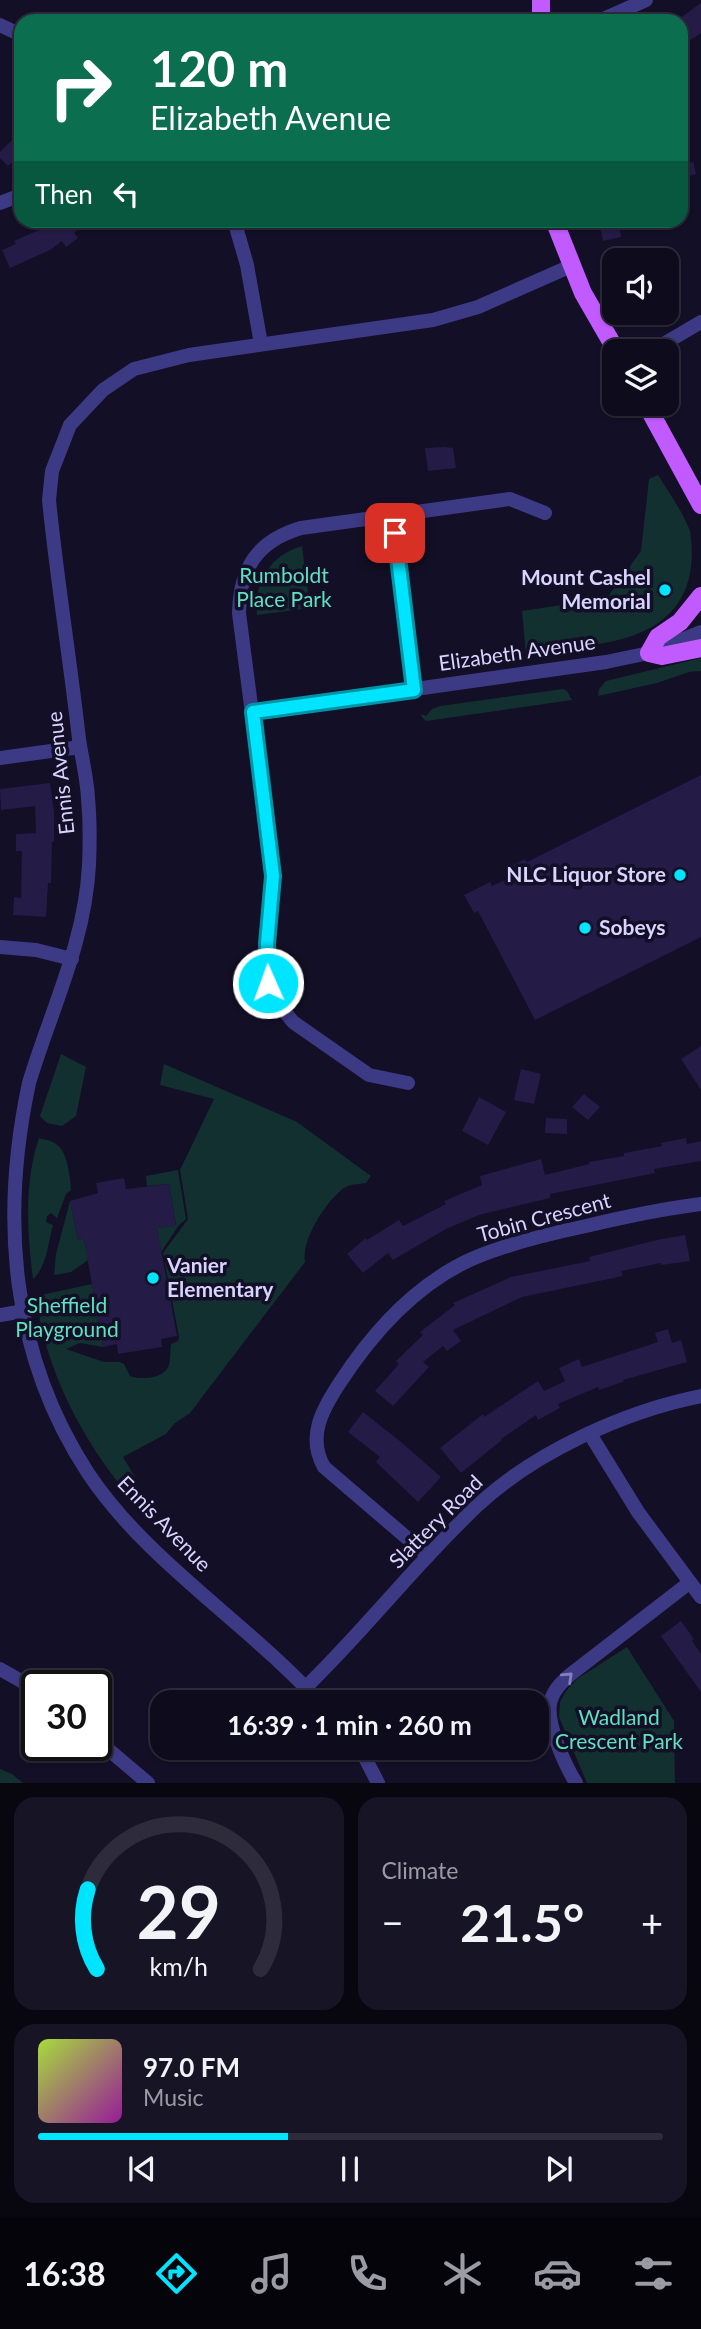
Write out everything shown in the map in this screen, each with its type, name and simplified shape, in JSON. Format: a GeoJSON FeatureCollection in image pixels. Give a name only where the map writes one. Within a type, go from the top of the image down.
{"type":"FeatureCollection","features":[{"type":"Feature","properties":{"kind":"main road"},"geometry":{"type":"LineString","coordinates":[[557,228],[583,293],[610,339]]}},
{"type":"Feature","properties":{"kind":"main road"},"geometry":{"type":"LineString","coordinates":[[653,416],[701,505]]}},
{"type":"Feature","properties":{"kind":"main road"},"geometry":{"type":"LineString","coordinates":[[701,596],[680,622],[658,638],[649,653],[662,656],[701,648]]}},
{"type":"Feature","properties":{"kind":"street"},"geometry":{"type":"LineString","coordinates":[[615,14],[646,0]]}},
{"type":"Feature","properties":{"kind":"street"},"geometry":{"type":"LineString","coordinates":[[236,228],[247,265],[261,344]]}},
{"type":"Feature","properties":{"kind":"street","name":"Ennis Avenue"},"geometry":{"type":"LineString","coordinates":[[309,1690],[115,1511],[88,1472],[52,1410],[28,1348],[18,1312],[10,1256],[9,1209],[19,1123],[30,1082],[72,959],[87,897],[89,863],[88,798],[49,500],[52,471],[70,425],[89,403],[118,378],[134,369],[189,355],[379,329],[444,317],[478,307],[571,267]]}},
{"type":"Feature","properties":{"kind":"street"},"geometry":{"type":"LineString","coordinates":[[672,339],[701,322]]}},
{"type":"Feature","properties":{"kind":"street"},"geometry":{"type":"LineString","coordinates":[[408,1083],[369,1075],[293,1022],[274,998],[268,983],[266,966],[273,876],[239,613],[239,594],[252,560],[267,544],[284,533],[302,528],[510,499],[545,513]]}},
{"type":"Feature","properties":{"kind":"street"},"geometry":{"type":"LineString","coordinates":[[393,515],[414,690]]}},
{"type":"Feature","properties":{"kind":"street","name":"Elizabeth Avenue"},"geometry":{"type":"LineString","coordinates":[[253,712],[580,667],[649,653],[701,632]]}},
{"type":"Feature","properties":{"kind":"street"},"geometry":{"type":"LineString","coordinates":[[0,758],[80,747]]}},
{"type":"Feature","properties":{"kind":"street"},"geometry":{"type":"LineString","coordinates":[[0,947],[36,950],[72,959]]}},
{"type":"Feature","properties":{"kind":"street","name":"Tobin Crescent"},"geometry":{"type":"LineString","coordinates":[[428,1556],[324,1467],[319,1458],[316,1434],[318,1421],[331,1397],[371,1341],[421,1291],[472,1259],[527,1240],[669,1208],[701,1204]]}},
{"type":"Feature","properties":{"kind":"street"},"geometry":{"type":"LineString","coordinates":[[0,1315],[18,1312]]}},
{"type":"Feature","properties":{"kind":"street","name":"Slattery Road"},"geometry":{"type":"LineString","coordinates":[[306,1687],[378,1613],[428,1556],[479,1504],[499,1489],[542,1459],[590,1434],[653,1409],[701,1396]]}},
{"type":"Feature","properties":{"kind":"street"},"geometry":{"type":"LineString","coordinates":[[590,1434],[638,1512],[701,1597]]}},
{"type":"Feature","properties":{"kind":"street"},"geometry":{"type":"LineString","coordinates":[[576,1783],[551,1726],[551,1698],[571,1674],[689,1583]]}},
{"type":"Feature","properties":{"kind":"street"},"geometry":{"type":"LineString","coordinates":[[0,1669],[21,1681]]}},
{"type":"Feature","properties":{"kind":"street"},"geometry":{"type":"LineString","coordinates":[[112,1753],[148,1783]]}},
{"type":"Feature","properties":{"kind":"street"},"geometry":{"type":"LineString","coordinates":[[366,1760],[378,1783]]}},
{"type":"Feature","properties":{"kind":"green space"},"geometry":{"type":"Polygon","coordinates":[[[658,475],[690,531],[692,556],[689,578],[672,611],[658,623],[620,640],[598,644],[551,643],[526,655],[522,611],[607,598],[641,551],[649,479],[658,475]]]}},
{"type":"Feature","properties":{"kind":"green space","name":"Rumboldt Place Park"},"geometry":{"type":"Polygon","coordinates":[[[302,546],[310,608],[257,615],[258,592],[266,572],[281,556],[302,546]]]}},
{"type":"Feature","properties":{"kind":"green space"},"geometry":{"type":"Polygon","coordinates":[[[701,658],[701,671],[598,696],[599,689],[606,681],[701,658]]]}},
{"type":"Feature","properties":{"kind":"green space"},"geometry":{"type":"Polygon","coordinates":[[[563,689],[572,700],[426,721],[421,716],[426,716],[432,709],[440,706],[563,689]]]}},
{"type":"Feature","properties":{"kind":"green space"},"geometry":{"type":"Polygon","coordinates":[[[61,1054],[86,1067],[76,1116],[62,1126],[47,1123],[40,1116],[61,1054]]]}},
{"type":"Feature","properties":{"kind":"green space","name":"Sheffield Playground"},"geometry":{"type":"Polygon","coordinates":[[[164,1064],[297,1122],[371,1176],[366,1183],[346,1187],[330,1202],[311,1232],[305,1262],[190,1413],[175,1423],[166,1434],[123,1457],[138,1482],[128,1495],[95,1450],[68,1401],[48,1350],[36,1296],[92,1284],[103,1347],[80,1343],[66,1349],[104,1362],[120,1362],[130,1376],[134,1377],[156,1376],[168,1367],[171,1344],[178,1341],[179,1337],[163,1253],[188,1219],[180,1170],[214,1099],[160,1085],[164,1064]]]}},
{"type":"Feature","properties":{"kind":"green space"},"geometry":{"type":"Polygon","coordinates":[[[39,1138],[60,1148],[68,1165],[71,1190],[66,1194],[57,1218],[51,1213],[47,1216],[46,1222],[53,1225],[44,1261],[33,1279],[28,1208],[31,1172],[39,1138]]]}},
{"type":"Feature","properties":{"kind":"green space"},"geometry":{"type":"Polygon","coordinates":[[[178,1170],[186,1219],[161,1252],[157,1228],[176,1225],[169,1184],[147,1186],[146,1176],[178,1170]]]}},
{"type":"Feature","properties":{"kind":"green space"},"geometry":{"type":"Polygon","coordinates":[[[70,1201],[78,1240],[84,1239],[88,1260],[71,1272],[54,1275],[56,1254],[70,1201]]]}},
{"type":"Feature","properties":{"kind":"green space","name":"Wadland Crescent Park"},"geometry":{"type":"Polygon","coordinates":[[[627,1647],[674,1721],[675,1783],[587,1783],[559,1717],[560,1702],[577,1679],[627,1647]]]}},
{"type":"Feature","properties":{"kind":"green space"},"geometry":{"type":"Polygon","coordinates":[[[0,1769],[12,1774],[23,1783],[0,1783],[0,1769]]]}},
{"type":"Feature","properties":{"kind":"building"},"geometry":{"type":"Polygon","coordinates":[[[701,3],[701,33],[689,41],[688,14],[686,14],[701,3]]]}},
{"type":"Feature","properties":{"kind":"building"},"geometry":{"type":"Polygon","coordinates":[[[14,138],[14,161],[8,166],[0,158],[0,152],[14,138]]]}},
{"type":"Feature","properties":{"kind":"building"},"geometry":{"type":"Polygon","coordinates":[[[693,162],[696,174],[688,176],[688,163],[693,162]]]}},
{"type":"Feature","properties":{"kind":"building"},"geometry":{"type":"Polygon","coordinates":[[[44,228],[75,228],[77,231],[74,233],[78,238],[66,247],[62,241],[50,250],[10,268],[2,250],[16,244],[14,241],[44,228]]]}},
{"type":"Feature","properties":{"kind":"building"},"geometry":{"type":"Polygon","coordinates":[[[601,228],[619,228],[621,237],[603,241],[601,228]]]}},
{"type":"Feature","properties":{"kind":"building"},"geometry":{"type":"Polygon","coordinates":[[[425,448],[453,448],[456,468],[428,471],[425,448]]]}},
{"type":"Feature","properties":{"kind":"building","name":"Sobeys"},"geometry":{"type":"Polygon","coordinates":[[[701,775],[701,937],[535,1020],[478,911],[474,913],[464,895],[490,882],[492,886],[516,875],[511,866],[525,859],[527,862],[701,775]]]}},
{"type":"Feature","properties":{"kind":"building"},"geometry":{"type":"Polygon","coordinates":[[[50,783],[54,842],[46,917],[13,915],[14,897],[21,898],[22,851],[16,851],[16,834],[36,833],[35,806],[1,810],[0,789],[50,783]]]}},
{"type":"Feature","properties":{"kind":"building"},"geometry":{"type":"Polygon","coordinates":[[[701,1046],[701,1090],[681,1059],[701,1046]]]}},
{"type":"Feature","properties":{"kind":"building"},"geometry":{"type":"Polygon","coordinates":[[[521,1069],[541,1074],[534,1104],[514,1100],[521,1069]]]}},
{"type":"Feature","properties":{"kind":"building"},"geometry":{"type":"Polygon","coordinates":[[[584,1094],[600,1107],[588,1120],[572,1107],[584,1094]]]}},
{"type":"Feature","properties":{"kind":"building"},"geometry":{"type":"Polygon","coordinates":[[[479,1097],[506,1112],[488,1145],[462,1131],[479,1097]]]}},
{"type":"Feature","properties":{"kind":"building"},"geometry":{"type":"Polygon","coordinates":[[[546,1118],[567,1119],[567,1134],[545,1133],[546,1118]]]}},
{"type":"Feature","properties":{"kind":"building"},"geometry":{"type":"Polygon","coordinates":[[[686,1138],[687,1144],[701,1141],[701,1161],[654,1169],[655,1173],[550,1194],[550,1198],[479,1215],[446,1229],[393,1260],[388,1253],[363,1273],[347,1254],[366,1238],[367,1240],[399,1220],[403,1226],[446,1204],[444,1201],[482,1185],[480,1176],[541,1159],[545,1175],[686,1138]]]}},
{"type":"Feature","properties":{"kind":"building"},"geometry":{"type":"Polygon","coordinates":[[[124,1178],[126,1189],[169,1184],[176,1226],[157,1228],[177,1336],[161,1339],[162,1347],[118,1354],[117,1344],[103,1347],[84,1239],[78,1240],[70,1201],[98,1193],[96,1183],[124,1178]]]}},
{"type":"Feature","properties":{"kind":"building"},"geometry":{"type":"Polygon","coordinates":[[[685,1235],[690,1261],[661,1263],[621,1271],[623,1276],[522,1297],[453,1330],[461,1341],[447,1351],[443,1346],[423,1362],[429,1367],[393,1406],[375,1391],[399,1364],[396,1361],[423,1335],[420,1332],[455,1305],[453,1303],[511,1277],[590,1261],[589,1257],[685,1235]]]}},
{"type":"Feature","properties":{"kind":"building"},"geometry":{"type":"Polygon","coordinates":[[[668,1329],[672,1343],[681,1340],[687,1362],[623,1380],[599,1390],[598,1387],[558,1404],[560,1408],[538,1420],[536,1415],[501,1439],[461,1473],[440,1448],[483,1414],[484,1417],[538,1381],[544,1391],[565,1381],[559,1368],[579,1359],[582,1367],[658,1342],[655,1333],[668,1329]]]}},
{"type":"Feature","properties":{"kind":"building"},"geometry":{"type":"Polygon","coordinates":[[[363,1412],[441,1477],[418,1502],[376,1462],[380,1457],[348,1432],[363,1412]]]}},
{"type":"Feature","properties":{"kind":"building"},"geometry":{"type":"Polygon","coordinates":[[[681,1621],[701,1654],[701,1692],[661,1636],[681,1621]]]}},
{"type":"Feature","properties":{"kind":"place","name":"Mount Cashel Memorial"},"geometry":{"type":"Point","coordinates":[665,590]}},
{"type":"Feature","properties":{"kind":"place","name":"NLC Liquor Store"},"geometry":{"type":"Point","coordinates":[680,875]}},
{"type":"Feature","properties":{"kind":"place","name":"Sobeys"},"geometry":{"type":"Point","coordinates":[585,928]}},
{"type":"Feature","properties":{"kind":"place","name":"Vanier Elementary"},"geometry":{"type":"Point","coordinates":[153,1278]}},
{"type":"Feature","properties":{"kind":"route"},"geometry":{"type":"LineString","coordinates":[[268,983],[267,944],[273,876],[253,712],[414,690],[395,533]]}}]}
